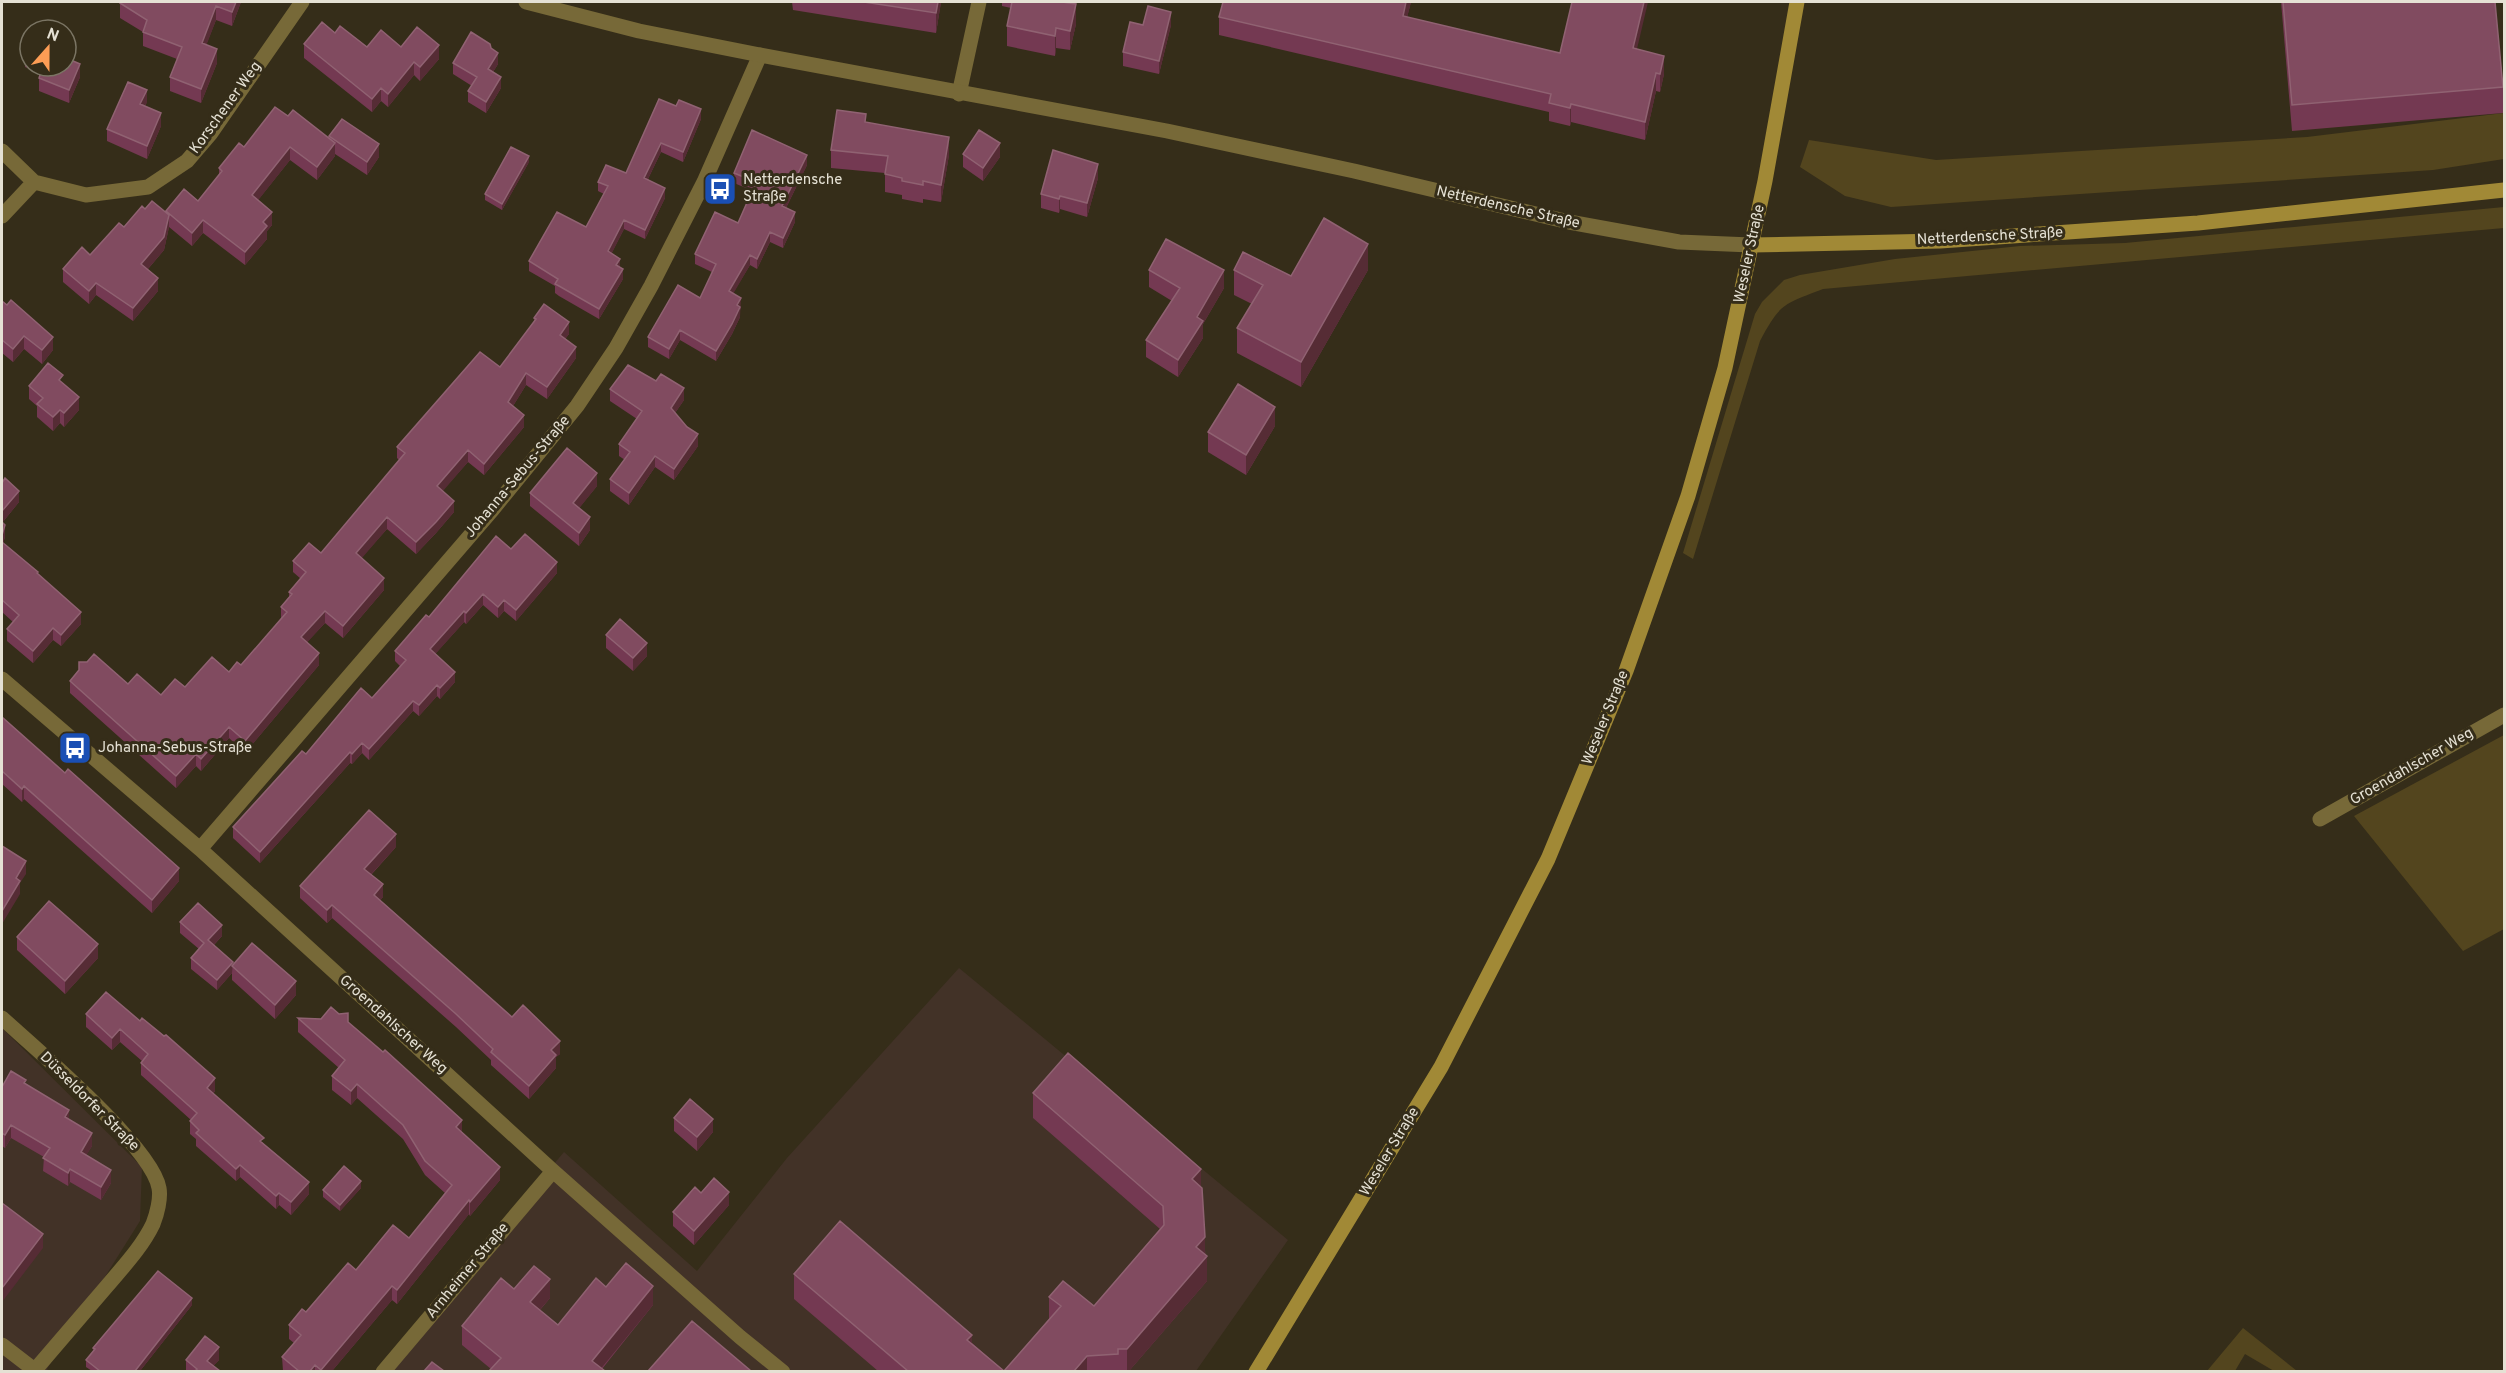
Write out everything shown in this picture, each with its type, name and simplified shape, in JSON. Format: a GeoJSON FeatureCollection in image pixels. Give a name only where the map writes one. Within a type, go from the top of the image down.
{"type":"FeatureCollection","features":[{"type":"Feature","properties":{"kind":"main road","name":"Weseler Straße"},"geometry":{"type":"LineString","coordinates":[[1256,1371],[1441,1067],[1548,859],[1626,671],[1688,496],[1725,368],[1797,2]]}},
{"type":"Feature","properties":{"kind":"main road","name":"Netterdensche Straße"},"geometry":{"type":"LineString","coordinates":[[1751,245],[1940,241],[2186,224],[2505,190]]}},
{"type":"Feature","properties":{"kind":"street","name":"Korschener Weg"},"geometry":{"type":"LineString","coordinates":[[34,182],[86,195],[148,187],[187,161],[211,133],[302,2]]}},
{"type":"Feature","properties":{"kind":"street","name":"Netterdensche Straße"},"geometry":{"type":"LineString","coordinates":[[526,2],[639,31],[959,94],[1179,133],[1354,171],[1569,222],[1679,242],[1751,245]]}},
{"type":"Feature","properties":{"kind":"street"},"geometry":{"type":"LineString","coordinates":[[959,94],[980,2]]}},
{"type":"Feature","properties":{"kind":"street","name":"Johanna-Sebus-Straße"},"geometry":{"type":"LineString","coordinates":[[200,849],[493,509],[577,406],[616,348],[651,286],[704,182],[760,55]]}},
{"type":"Feature","properties":{"kind":"street"},"geometry":{"type":"LineString","coordinates":[[2,151],[34,182],[2,216]]}},
{"type":"Feature","properties":{"kind":"street","name":"Groendahlscher Weg"},"geometry":{"type":"LineString","coordinates":[[2,679],[200,849],[553,1171],[740,1337],[783,1371]]}},
{"type":"Feature","properties":{"kind":"street","name":"Groendahlscher Weg"},"geometry":{"type":"LineString","coordinates":[[2320,819],[2505,715]]}},
{"type":"Feature","properties":{"kind":"street","name":"Düsseldorfer Straße"},"geometry":{"type":"LineString","coordinates":[[2,1017],[128,1137],[148,1163],[159,1188],[158,1207],[153,1224],[132,1257],[36,1371]]}},
{"type":"Feature","properties":{"kind":"street","name":"Arnheimer Straße"},"geometry":{"type":"LineString","coordinates":[[383,1371],[553,1171]]}},
{"type":"Feature","properties":{"kind":"street"},"geometry":{"type":"LineString","coordinates":[[2,1345],[36,1371]]}},
{"type":"Feature","properties":{"kind":"shaded area"},"geometry":{"type":"Polygon","coordinates":[[[2504,113],[2504,159],[2433,170],[1891,207],[1845,196],[1800,167],[1809,140],[1936,160],[2307,137],[2504,113]]]}},
{"type":"Feature","properties":{"kind":"shaded area"},"geometry":{"type":"Polygon","coordinates":[[[2504,207],[2504,228],[1823,289],[1800,298],[1784,306],[1778,312],[1760,341],[1693,559],[1683,553],[1755,314],[1762,302],[1784,280],[1800,275],[1895,259],[2020,246],[2125,243],[2504,207]]]}},
{"type":"Feature","properties":{"kind":"shaded area"},"geometry":{"type":"Polygon","coordinates":[[[2504,735],[2504,929],[2463,951],[2354,816],[2504,735]]]}},
{"type":"Feature","properties":{"kind":"shaded area"},"geometry":{"type":"Polygon","coordinates":[[[959,968],[1288,1240],[1196,1371],[379,1372],[564,1152],[697,1271],[787,1158],[959,968]]]}},
{"type":"Feature","properties":{"kind":"shaded area"},"geometry":{"type":"Polygon","coordinates":[[[2,1028],[142,1167],[140,1221],[47,1369],[49,1371],[2,1371],[2,1028]]]}},
{"type":"Feature","properties":{"kind":"shaded area"},"geometry":{"type":"Polygon","coordinates":[[[2243,1328],[2297,1371],[2274,1371],[2245,1354],[2235,1371],[2207,1371],[2243,1328]]]}},
{"type":"Feature","properties":{"kind":"building"},"geometry":{"type":"Polygon","coordinates":[[[121,2],[236,2],[232,12],[216,6],[202,43],[217,49],[201,89],[170,77],[182,47],[143,32],[147,20],[121,2]]]}},
{"type":"Feature","properties":{"kind":"building"},"geometry":{"type":"Polygon","coordinates":[[[864,2],[938,2],[936,13],[864,2]]]}},
{"type":"Feature","properties":{"kind":"building"},"geometry":{"type":"Polygon","coordinates":[[[1012,2],[1076,4],[1070,31],[1056,28],[1055,36],[1007,26],[1012,2]]]}},
{"type":"Feature","properties":{"kind":"building"},"geometry":{"type":"Polygon","coordinates":[[[1223,2],[1406,2],[1403,16],[1560,53],[1572,2],[1644,2],[1633,48],[1664,56],[1660,74],[1656,73],[1645,122],[1571,104],[1570,108],[1549,103],[1551,94],[1219,17],[1223,2]]]}},
{"type":"Feature","properties":{"kind":"building"},"geometry":{"type":"Polygon","coordinates":[[[2283,2],[2495,2],[2503,87],[2292,105],[2283,2]]]}},
{"type":"Feature","properties":{"kind":"building"},"geometry":{"type":"Polygon","coordinates":[[[1148,6],[1171,12],[1159,61],[1123,52],[1130,22],[1143,25],[1148,6]]]}},
{"type":"Feature","properties":{"kind":"building"},"geometry":{"type":"Polygon","coordinates":[[[322,22],[335,33],[340,26],[367,47],[381,30],[401,47],[417,27],[439,45],[420,67],[414,62],[388,94],[381,88],[372,99],[304,44],[322,22]]]}},
{"type":"Feature","properties":{"kind":"building"},"geometry":{"type":"Polygon","coordinates":[[[471,32],[490,44],[491,48],[498,53],[488,69],[501,77],[486,102],[468,91],[477,77],[453,63],[471,32]]]}},
{"type":"Feature","properties":{"kind":"building"},"geometry":{"type":"Polygon","coordinates":[[[39,78],[74,78],[69,90],[39,78]]]}},
{"type":"Feature","properties":{"kind":"building"},"geometry":{"type":"Polygon","coordinates":[[[128,82],[147,90],[140,104],[161,113],[147,146],[107,129],[128,82]]]}},
{"type":"Feature","properties":{"kind":"building"},"geometry":{"type":"Polygon","coordinates":[[[659,99],[676,106],[679,100],[701,109],[683,152],[661,143],[644,178],[665,188],[645,230],[624,220],[608,251],[620,259],[616,265],[623,269],[599,309],[555,284],[558,279],[529,261],[557,212],[586,227],[608,186],[598,182],[606,165],[626,173],[659,99]]]}},
{"type":"Feature","properties":{"kind":"building"},"geometry":{"type":"Polygon","coordinates":[[[275,107],[288,116],[293,110],[335,143],[317,167],[290,147],[252,195],[272,212],[263,222],[267,226],[245,252],[203,220],[192,233],[166,211],[184,189],[198,201],[222,171],[219,168],[239,143],[244,147],[275,107]]]}},
{"type":"Feature","properties":{"kind":"building"},"geometry":{"type":"Polygon","coordinates":[[[837,110],[866,114],[865,122],[949,137],[941,185],[923,181],[923,185],[902,181],[902,178],[885,174],[888,156],[831,150],[837,110]]]}},
{"type":"Feature","properties":{"kind":"building"},"geometry":{"type":"Polygon","coordinates":[[[342,119],[379,144],[367,162],[329,136],[342,119]]]}},
{"type":"Feature","properties":{"kind":"building"},"geometry":{"type":"Polygon","coordinates":[[[752,130],[807,155],[782,206],[795,212],[783,238],[770,232],[757,259],[750,255],[729,291],[741,298],[737,305],[740,307],[716,351],[680,330],[669,349],[648,337],[678,285],[700,298],[716,264],[695,254],[715,212],[738,223],[756,182],[734,173],[752,130]]]}},
{"type":"Feature","properties":{"kind":"building"},"geometry":{"type":"Polygon","coordinates":[[[979,130],[1000,143],[983,168],[963,154],[979,130]]]}},
{"type":"Feature","properties":{"kind":"building"},"geometry":{"type":"Polygon","coordinates":[[[511,147],[529,156],[502,204],[485,194],[511,147]]]}},
{"type":"Feature","properties":{"kind":"building"},"geometry":{"type":"Polygon","coordinates":[[[1053,150],[1098,164],[1087,203],[1041,194],[1053,150]]]}},
{"type":"Feature","properties":{"kind":"building"},"geometry":{"type":"Polygon","coordinates":[[[152,201],[169,215],[164,237],[141,264],[158,278],[133,308],[96,283],[89,291],[63,269],[82,247],[90,255],[119,223],[124,227],[142,206],[145,209],[152,201]]]}},
{"type":"Feature","properties":{"kind":"building"},"geometry":{"type":"Polygon","coordinates":[[[1324,218],[1368,244],[1301,362],[1237,328],[1263,285],[1234,270],[1243,252],[1291,276],[1324,218]]]}},
{"type":"Feature","properties":{"kind":"building"},"geometry":{"type":"Polygon","coordinates":[[[1166,239],[1224,270],[1197,317],[1203,321],[1178,360],[1146,340],[1180,288],[1149,270],[1166,239]]]}},
{"type":"Feature","properties":{"kind":"building"},"geometry":{"type":"Polygon","coordinates":[[[11,300],[53,337],[42,350],[24,336],[13,349],[2,340],[2,301],[7,305],[11,300]]]}},
{"type":"Feature","properties":{"kind":"building"},"geometry":{"type":"Polygon","coordinates":[[[544,304],[569,322],[560,335],[576,347],[547,387],[526,373],[508,402],[524,415],[484,464],[468,450],[437,486],[454,501],[416,542],[387,517],[356,553],[384,578],[343,626],[325,611],[301,637],[319,653],[245,741],[229,727],[201,759],[196,754],[176,776],[70,681],[79,670],[79,662],[87,662],[94,654],[128,684],[137,674],[161,695],[175,679],[185,687],[212,657],[229,672],[237,662],[241,665],[287,612],[281,607],[292,594],[289,592],[306,572],[293,561],[309,543],[321,553],[405,453],[397,447],[480,352],[500,367],[536,319],[534,318],[544,304]]]}},
{"type":"Feature","properties":{"kind":"building"},"geometry":{"type":"Polygon","coordinates":[[[48,363],[63,375],[59,380],[79,397],[64,413],[60,410],[53,417],[37,404],[43,398],[29,386],[48,363]]]}},
{"type":"Feature","properties":{"kind":"building"},"geometry":{"type":"Polygon","coordinates":[[[628,365],[656,381],[661,374],[684,388],[671,408],[687,427],[698,434],[674,469],[655,456],[629,493],[610,479],[630,452],[619,444],[642,411],[610,389],[628,365]]]}},
{"type":"Feature","properties":{"kind":"building"},"geometry":{"type":"Polygon","coordinates":[[[1238,384],[1275,407],[1246,455],[1208,432],[1238,384]]]}},
{"type":"Feature","properties":{"kind":"building"},"geometry":{"type":"Polygon","coordinates":[[[567,448],[597,473],[573,503],[590,517],[579,533],[530,493],[567,448]]]}},
{"type":"Feature","properties":{"kind":"building"},"geometry":{"type":"Polygon","coordinates":[[[5,478],[19,491],[2,511],[2,483],[5,478]]]}},
{"type":"Feature","properties":{"kind":"building"},"geometry":{"type":"Polygon","coordinates":[[[525,534],[557,562],[516,610],[504,600],[498,607],[483,594],[466,613],[464,611],[430,649],[455,672],[440,688],[437,685],[419,705],[413,701],[369,749],[362,743],[352,754],[350,752],[260,852],[233,827],[302,751],[306,754],[361,688],[372,698],[406,660],[395,651],[426,615],[429,617],[496,536],[511,549],[525,534]]]}},
{"type":"Feature","properties":{"kind":"building"},"geometry":{"type":"Polygon","coordinates":[[[2,542],[81,612],[61,635],[53,628],[33,651],[7,629],[19,615],[2,600],[2,542]]]}},
{"type":"Feature","properties":{"kind":"building"},"geometry":{"type":"Polygon","coordinates":[[[620,619],[647,643],[633,658],[606,635],[620,619]]]}},
{"type":"Feature","properties":{"kind":"building"},"geometry":{"type":"Polygon","coordinates":[[[2,717],[65,773],[68,769],[179,868],[152,900],[24,786],[22,789],[2,771],[2,717]]]}},
{"type":"Feature","properties":{"kind":"building"},"geometry":{"type":"Polygon","coordinates":[[[369,810],[396,834],[364,869],[383,884],[374,895],[512,1017],[523,1005],[560,1041],[551,1050],[556,1055],[529,1086],[491,1052],[493,1049],[456,1014],[332,905],[327,910],[300,886],[369,810]]]}},
{"type":"Feature","properties":{"kind":"building"},"geometry":{"type":"Polygon","coordinates":[[[2,846],[26,861],[16,878],[20,881],[2,911],[2,846]]]}},
{"type":"Feature","properties":{"kind":"building"},"geometry":{"type":"Polygon","coordinates":[[[49,901],[98,944],[65,981],[17,937],[49,901]]]}},
{"type":"Feature","properties":{"kind":"building"},"geometry":{"type":"Polygon","coordinates":[[[198,903],[222,925],[208,940],[233,962],[217,980],[191,958],[204,943],[180,922],[198,903]]]}},
{"type":"Feature","properties":{"kind":"building"},"geometry":{"type":"Polygon","coordinates":[[[252,943],[296,981],[275,1005],[232,966],[252,943]]]}},
{"type":"Feature","properties":{"kind":"building"},"geometry":{"type":"Polygon","coordinates":[[[106,992],[140,1021],[142,1018],[164,1036],[166,1035],[215,1078],[207,1088],[264,1138],[260,1141],[309,1182],[291,1202],[279,1193],[276,1196],[240,1165],[236,1169],[196,1133],[199,1130],[190,1121],[197,1113],[141,1063],[148,1054],[120,1029],[112,1038],[86,1014],[106,992]]]}},
{"type":"Feature","properties":{"kind":"building"},"geometry":{"type":"Polygon","coordinates":[[[331,1007],[339,1014],[348,1013],[348,1022],[383,1052],[385,1050],[462,1120],[456,1127],[500,1167],[470,1202],[469,1200],[397,1290],[392,1286],[321,1370],[315,1365],[310,1371],[299,1371],[282,1357],[301,1335],[289,1325],[302,1309],[306,1312],[348,1263],[356,1270],[393,1225],[409,1238],[452,1185],[425,1161],[403,1125],[357,1084],[351,1091],[332,1076],[345,1060],[298,1018],[321,1019],[331,1007]]]}},
{"type":"Feature","properties":{"kind":"building"},"geometry":{"type":"Polygon","coordinates":[[[1068,1053],[1201,1169],[1192,1179],[1202,1188],[1205,1237],[1196,1247],[1207,1256],[1127,1349],[1118,1349],[1118,1354],[1087,1356],[1074,1371],[1004,1371],[1061,1306],[1049,1297],[1063,1281],[1094,1306],[1164,1225],[1163,1206],[1033,1093],[1068,1053]]]}},
{"type":"Feature","properties":{"kind":"building"},"geometry":{"type":"Polygon","coordinates":[[[11,1071],[26,1080],[24,1083],[69,1110],[65,1117],[92,1133],[81,1152],[111,1170],[101,1187],[70,1169],[68,1173],[43,1158],[50,1148],[11,1125],[5,1135],[2,1133],[2,1087],[11,1071]]]}},
{"type":"Feature","properties":{"kind":"building"},"geometry":{"type":"Polygon","coordinates":[[[690,1099],[713,1119],[697,1137],[674,1118],[690,1099]]]}},
{"type":"Feature","properties":{"kind":"building"},"geometry":{"type":"Polygon","coordinates":[[[344,1166],[361,1181],[340,1205],[323,1190],[344,1166]]]}},
{"type":"Feature","properties":{"kind":"building"},"geometry":{"type":"Polygon","coordinates":[[[714,1178],[729,1192],[694,1231],[673,1212],[695,1187],[701,1193],[714,1178]]]}},
{"type":"Feature","properties":{"kind":"building"},"geometry":{"type":"Polygon","coordinates":[[[2,1203],[43,1234],[2,1288],[2,1203]]]}},
{"type":"Feature","properties":{"kind":"building"},"geometry":{"type":"Polygon","coordinates":[[[840,1221],[972,1335],[967,1340],[1004,1371],[908,1371],[794,1274],[840,1221]]]}},
{"type":"Feature","properties":{"kind":"building"},"geometry":{"type":"Polygon","coordinates":[[[626,1263],[653,1286],[592,1361],[605,1371],[489,1371],[501,1358],[462,1326],[501,1278],[514,1289],[534,1266],[550,1279],[530,1302],[558,1325],[596,1278],[606,1287],[626,1263]]]}},
{"type":"Feature","properties":{"kind":"building"},"geometry":{"type":"Polygon","coordinates":[[[158,1271],[192,1298],[135,1371],[100,1371],[86,1360],[95,1349],[93,1348],[158,1271]]]}},
{"type":"Feature","properties":{"kind":"building"},"geometry":{"type":"Polygon","coordinates":[[[692,1321],[751,1371],[648,1371],[692,1321]]]}},
{"type":"Feature","properties":{"kind":"building"},"geometry":{"type":"Polygon","coordinates":[[[205,1336],[219,1347],[207,1361],[220,1371],[195,1371],[197,1369],[186,1360],[205,1336]]]}},
{"type":"Feature","properties":{"kind":"building"},"geometry":{"type":"Polygon","coordinates":[[[432,1362],[444,1371],[424,1371],[432,1362]]]}},
{"type":"Feature","properties":{"kind":"place","name":"Netterdensche Straße"},"geometry":{"type":"Point","coordinates":[720,189]}},
{"type":"Feature","properties":{"kind":"place","name":"Johanna-Sebus-Straße"},"geometry":{"type":"Point","coordinates":[75,748]}}]}
